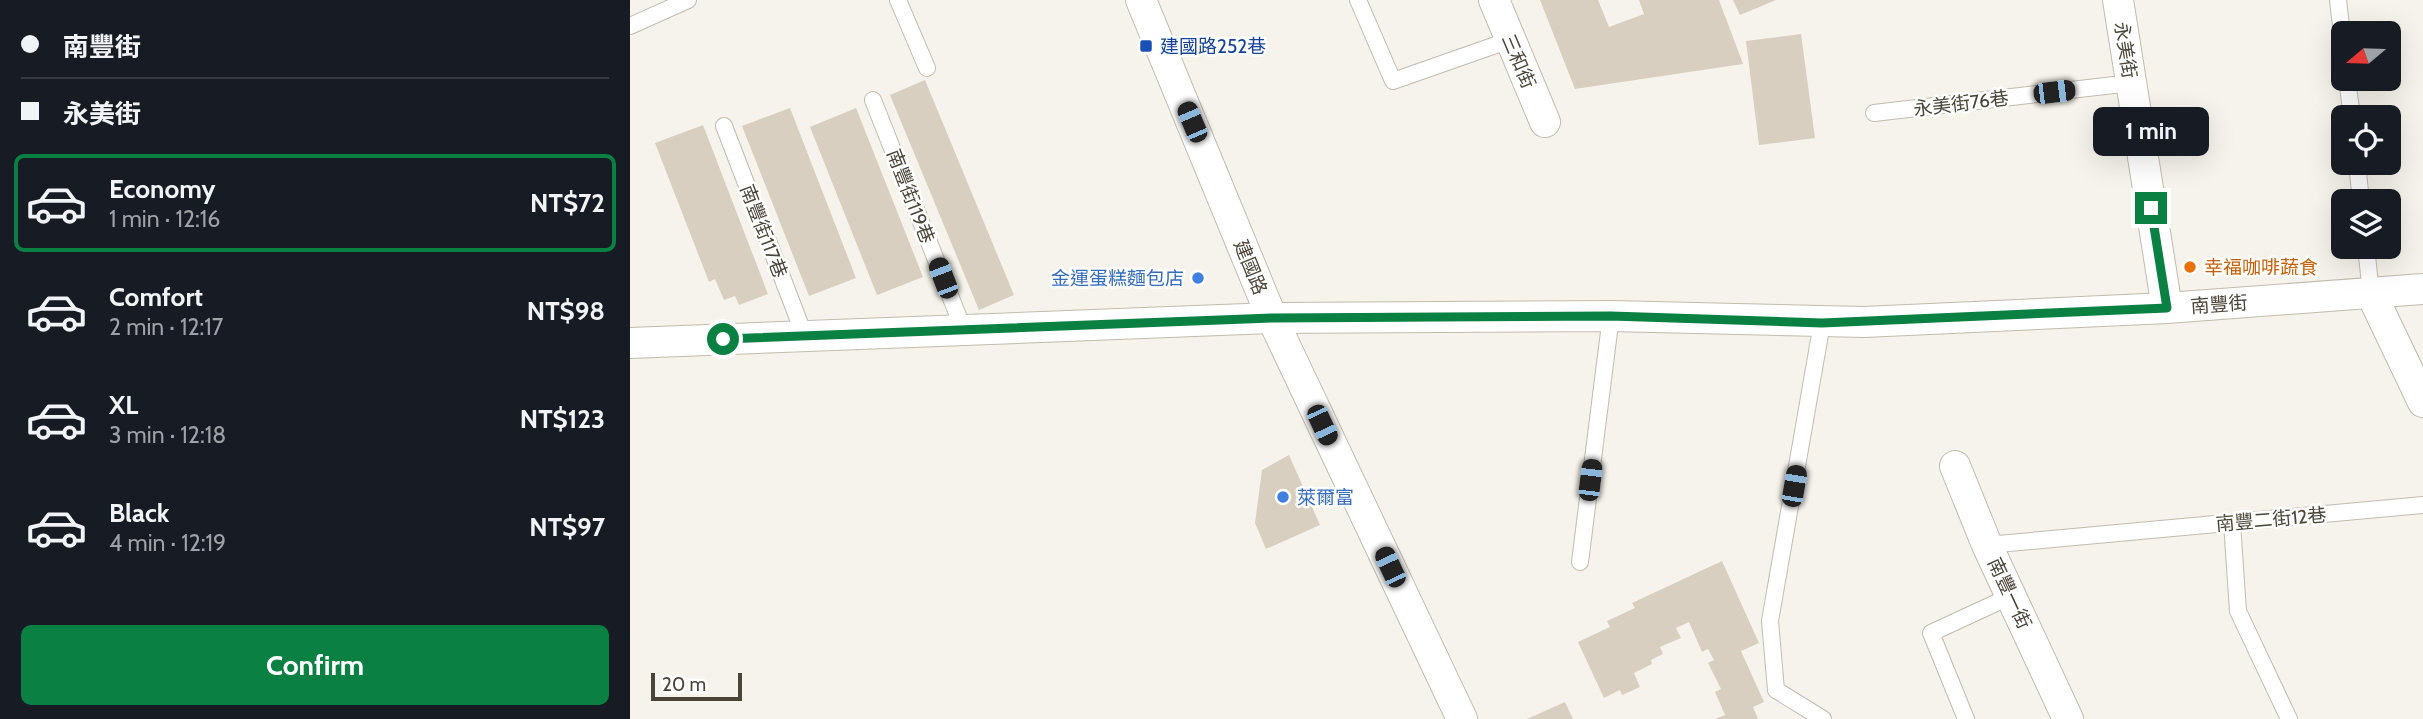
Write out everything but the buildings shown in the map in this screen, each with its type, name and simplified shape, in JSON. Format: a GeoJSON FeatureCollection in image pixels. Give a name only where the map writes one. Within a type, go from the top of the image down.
{"type":"FeatureCollection","features":[{"type":"Feature","properties":{"kind":"street","name":"建國路"},"geometry":{"type":"LineString","coordinates":[[1141,0],[1272,318],[1461,719]]}},
{"type":"Feature","properties":{"kind":"street","name":"三和街"},"geometry":{"type":"LineString","coordinates":[[1494,0],[1545,122]]}},
{"type":"Feature","properties":{"kind":"street","name":"永美街"},"geometry":{"type":"LineString","coordinates":[[2118,0],[2167,308]]}},
{"type":"Feature","properties":{"kind":"street","name":"南豐街"},"geometry":{"type":"LineString","coordinates":[[630,342],[1272,318],[1611,316],[1822,323],[2167,308],[2423,289]]}},
{"type":"Feature","properties":{"kind":"street"},"geometry":{"type":"LineString","coordinates":[[2371,293],[2423,402]]}},
{"type":"Feature","properties":{"kind":"street","name":"南豐一街"},"geometry":{"type":"LineString","coordinates":[[1955,466],[1987,545],[2068,719]]}},
{"type":"Feature","properties":{"kind":"lane"},"geometry":{"type":"LineString","coordinates":[[630,26],[688,0]]}},
{"type":"Feature","properties":{"kind":"lane"},"geometry":{"type":"LineString","coordinates":[[898,0],[927,68]]}},
{"type":"Feature","properties":{"kind":"lane"},"geometry":{"type":"LineString","coordinates":[[1358,0],[1393,81],[1510,40]]}},
{"type":"Feature","properties":{"kind":"lane"},"geometry":{"type":"LineString","coordinates":[[2338,0],[2340,21]]}},
{"type":"Feature","properties":{"kind":"lane","name":"永美街76巷"},"geometry":{"type":"LineString","coordinates":[[1874,113],[2131,83]]}},
{"type":"Feature","properties":{"kind":"lane","name":"南豐街119巷"},"geometry":{"type":"LineString","coordinates":[[873,100],[964,331]]}},
{"type":"Feature","properties":{"kind":"lane","name":"南豐街117巷"},"geometry":{"type":"LineString","coordinates":[[724,126],[805,337]]}},
{"type":"Feature","properties":{"kind":"lane"},"geometry":{"type":"LineString","coordinates":[[2367,259],[2371,293]]}},
{"type":"Feature","properties":{"kind":"lane"},"geometry":{"type":"LineString","coordinates":[[1580,562],[1611,316]]}},
{"type":"Feature","properties":{"kind":"lane"},"geometry":{"type":"LineString","coordinates":[[1822,323],[1770,621],[1776,690],[1823,719]]}},
{"type":"Feature","properties":{"kind":"lane","name":"南豐二街12巷"},"geometry":{"type":"LineString","coordinates":[[1987,545],[2423,505]]}},
{"type":"Feature","properties":{"kind":"lane"},"geometry":{"type":"LineString","coordinates":[[2232,523],[2238,611],[2289,719]]}},
{"type":"Feature","properties":{"kind":"lane"},"geometry":{"type":"LineString","coordinates":[[1966,719],[1931,633],[2011,596]]}},
{"type":"Feature","properties":{"kind":"place","name":"建國路252巷"},"geometry":{"type":"Point","coordinates":[1146,46]}},
{"type":"Feature","properties":{"kind":"place","name":"幸福咖啡蔬食"},"geometry":{"type":"Point","coordinates":[2190,267]}},
{"type":"Feature","properties":{"kind":"place","name":"金運蛋糕麵包店"},"geometry":{"type":"Point","coordinates":[1198,278]}},
{"type":"Feature","properties":{"kind":"place","name":"萊爾富"},"geometry":{"type":"Point","coordinates":[1283,497]}},
{"type":"Feature","properties":{"kind":"route"},"geometry":{"type":"LineString","coordinates":[[723,339],[1272,318],[1611,316],[1822,323],[2167,308],[2151,208]]}}]}
